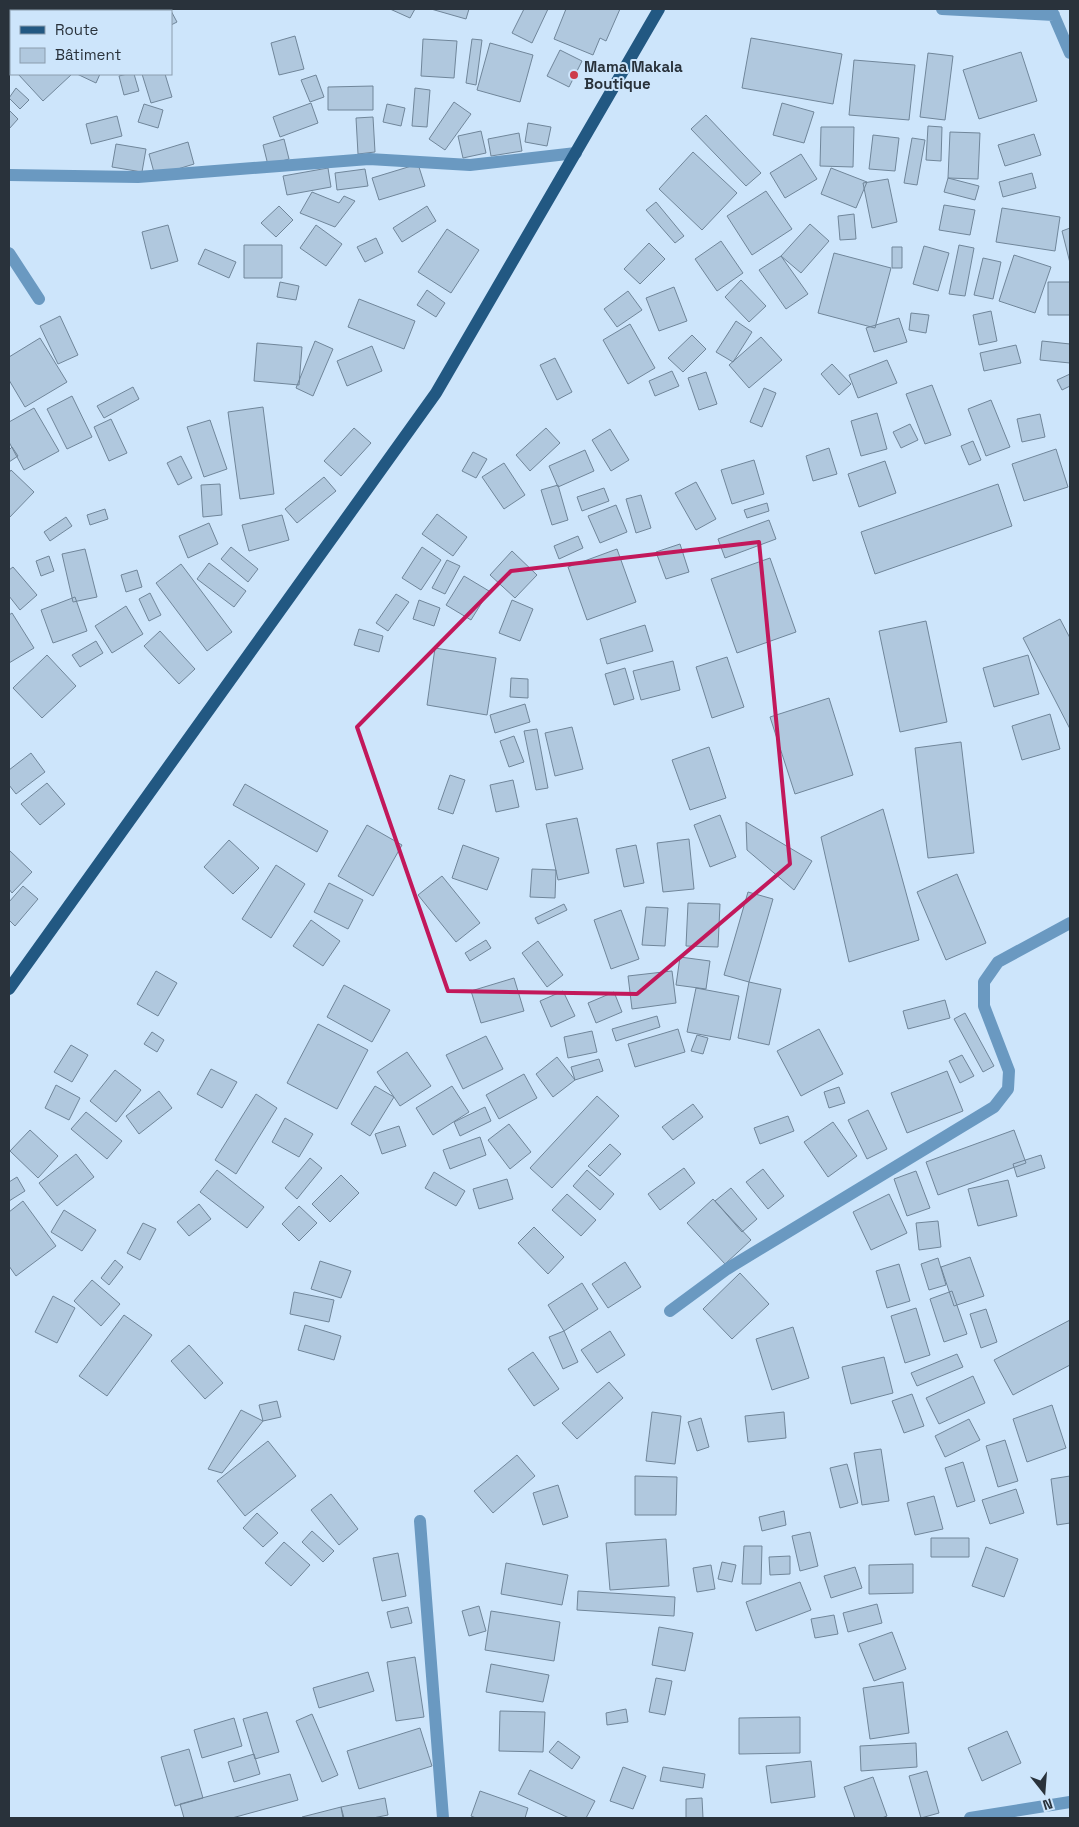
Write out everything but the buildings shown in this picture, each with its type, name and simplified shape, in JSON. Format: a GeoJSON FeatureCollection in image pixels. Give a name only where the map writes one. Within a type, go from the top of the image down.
{"type":"FeatureCollection","features":[{"type":"Feature","properties":{"kind":"main road"},"geometry":{"type":"LineString","coordinates":[[9,989],[436,393],[659,9]]}},
{"type":"Feature","properties":{"kind":"street"},"geometry":{"type":"LineString","coordinates":[[942,9],[1053,12],[1070,52]]}},
{"type":"Feature","properties":{"kind":"street"},"geometry":{"type":"LineString","coordinates":[[9,175],[138,177],[369,159],[470,164],[576,153]]}},
{"type":"Feature","properties":{"kind":"street"},"geometry":{"type":"LineString","coordinates":[[9,253],[39,299]]}},
{"type":"Feature","properties":{"kind":"street"},"geometry":{"type":"LineString","coordinates":[[670,1311],[728,1269],[994,1107],[1008,1089],[1009,1071],[984,1006],[984,982],[998,962],[1070,923]]}},
{"type":"Feature","properties":{"kind":"street"},"geometry":{"type":"LineString","coordinates":[[420,1520],[443,1818]]}},
{"type":"Feature","properties":{"kind":"street"},"geometry":{"type":"LineString","coordinates":[[970,1818],[1070,1802]]}},
{"type":"Feature","properties":{"kind":"highlighted area"},"geometry":{"type":"Polygon","coordinates":[[[759,542],[790,864],[637,994],[448,991],[357,727],[511,571],[759,542]]]}},
{"type":"Feature","properties":{"kind":"place","name":"Mama Makala Boutique"},"geometry":{"type":"Point","coordinates":[574,75]}}]}
